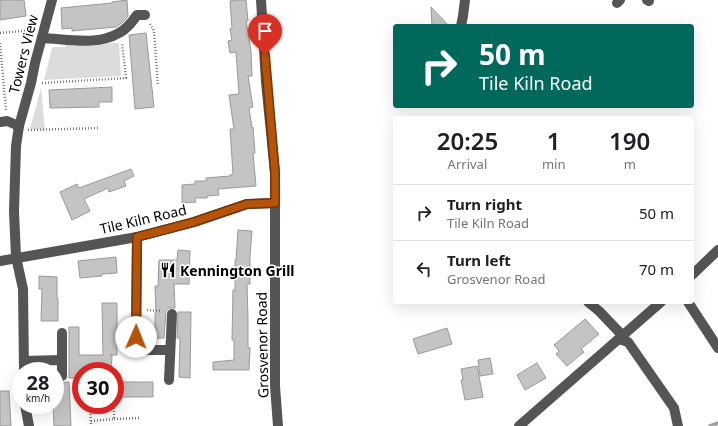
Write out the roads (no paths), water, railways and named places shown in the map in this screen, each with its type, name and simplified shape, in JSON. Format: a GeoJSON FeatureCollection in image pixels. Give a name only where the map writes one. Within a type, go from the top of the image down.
{"type":"FeatureCollection","features":[{"type":"Feature","properties":{"kind":"street","name":"Towers View"},"geometry":{"type":"LineString","coordinates":[[24,362],[23,289],[16,258],[14,211],[18,128],[52,0]]}},
{"type":"Feature","properties":{"kind":"street","name":"Grosvenor Road"},"geometry":{"type":"LineString","coordinates":[[261,0],[266,82],[275,173],[275,386],[278,426]]}},
{"type":"Feature","properties":{"kind":"street"},"geometry":{"type":"LineString","coordinates":[[461,24],[464,0]]}},
{"type":"Feature","properties":{"kind":"street"},"geometry":{"type":"LineString","coordinates":[[43,33],[87,40],[102,39],[120,33],[132,23],[137,15],[145,15]]}},
{"type":"Feature","properties":{"kind":"street"},"geometry":{"type":"LineString","coordinates":[[3,121],[18,128]]}},
{"type":"Feature","properties":{"kind":"street","name":"Tile Kiln Road"},"geometry":{"type":"LineString","coordinates":[[16,258],[137,237],[194,222],[247,204],[275,203]]}},
{"type":"Feature","properties":{"kind":"street"},"geometry":{"type":"LineString","coordinates":[[137,237],[136,350],[170,350]]}},
{"type":"Feature","properties":{"kind":"street"},"geometry":{"type":"LineString","coordinates":[[694,273],[718,250]]}},
{"type":"Feature","properties":{"kind":"street"},"geometry":{"type":"LineString","coordinates":[[0,261],[16,258]]}},
{"type":"Feature","properties":{"kind":"street"},"geometry":{"type":"LineString","coordinates":[[590,304],[599,311],[621,337],[628,342],[674,408],[678,426]]}},
{"type":"Feature","properties":{"kind":"street"},"geometry":{"type":"LineString","coordinates":[[519,426],[659,304]]}},
{"type":"Feature","properties":{"kind":"street"},"geometry":{"type":"LineString","coordinates":[[689,304],[718,348]]}},
{"type":"Feature","properties":{"kind":"street"},"geometry":{"type":"LineString","coordinates":[[169,380],[172,314]]}},
{"type":"Feature","properties":{"kind":"street"},"geometry":{"type":"LineString","coordinates":[[49,362],[61,360],[62,333]]}},
{"type":"Feature","properties":{"kind":"street"},"geometry":{"type":"LineString","coordinates":[[27,414],[29,426]]}},
{"type":"Feature","properties":{"kind":"waterway"},"geometry":{"type":"LineString","coordinates":[[710,426],[718,423]]}},
{"type":"Feature","properties":{"kind":"place","name":"Kennington Grill"},"geometry":{"type":"Point","coordinates":[168,270]}}]}
